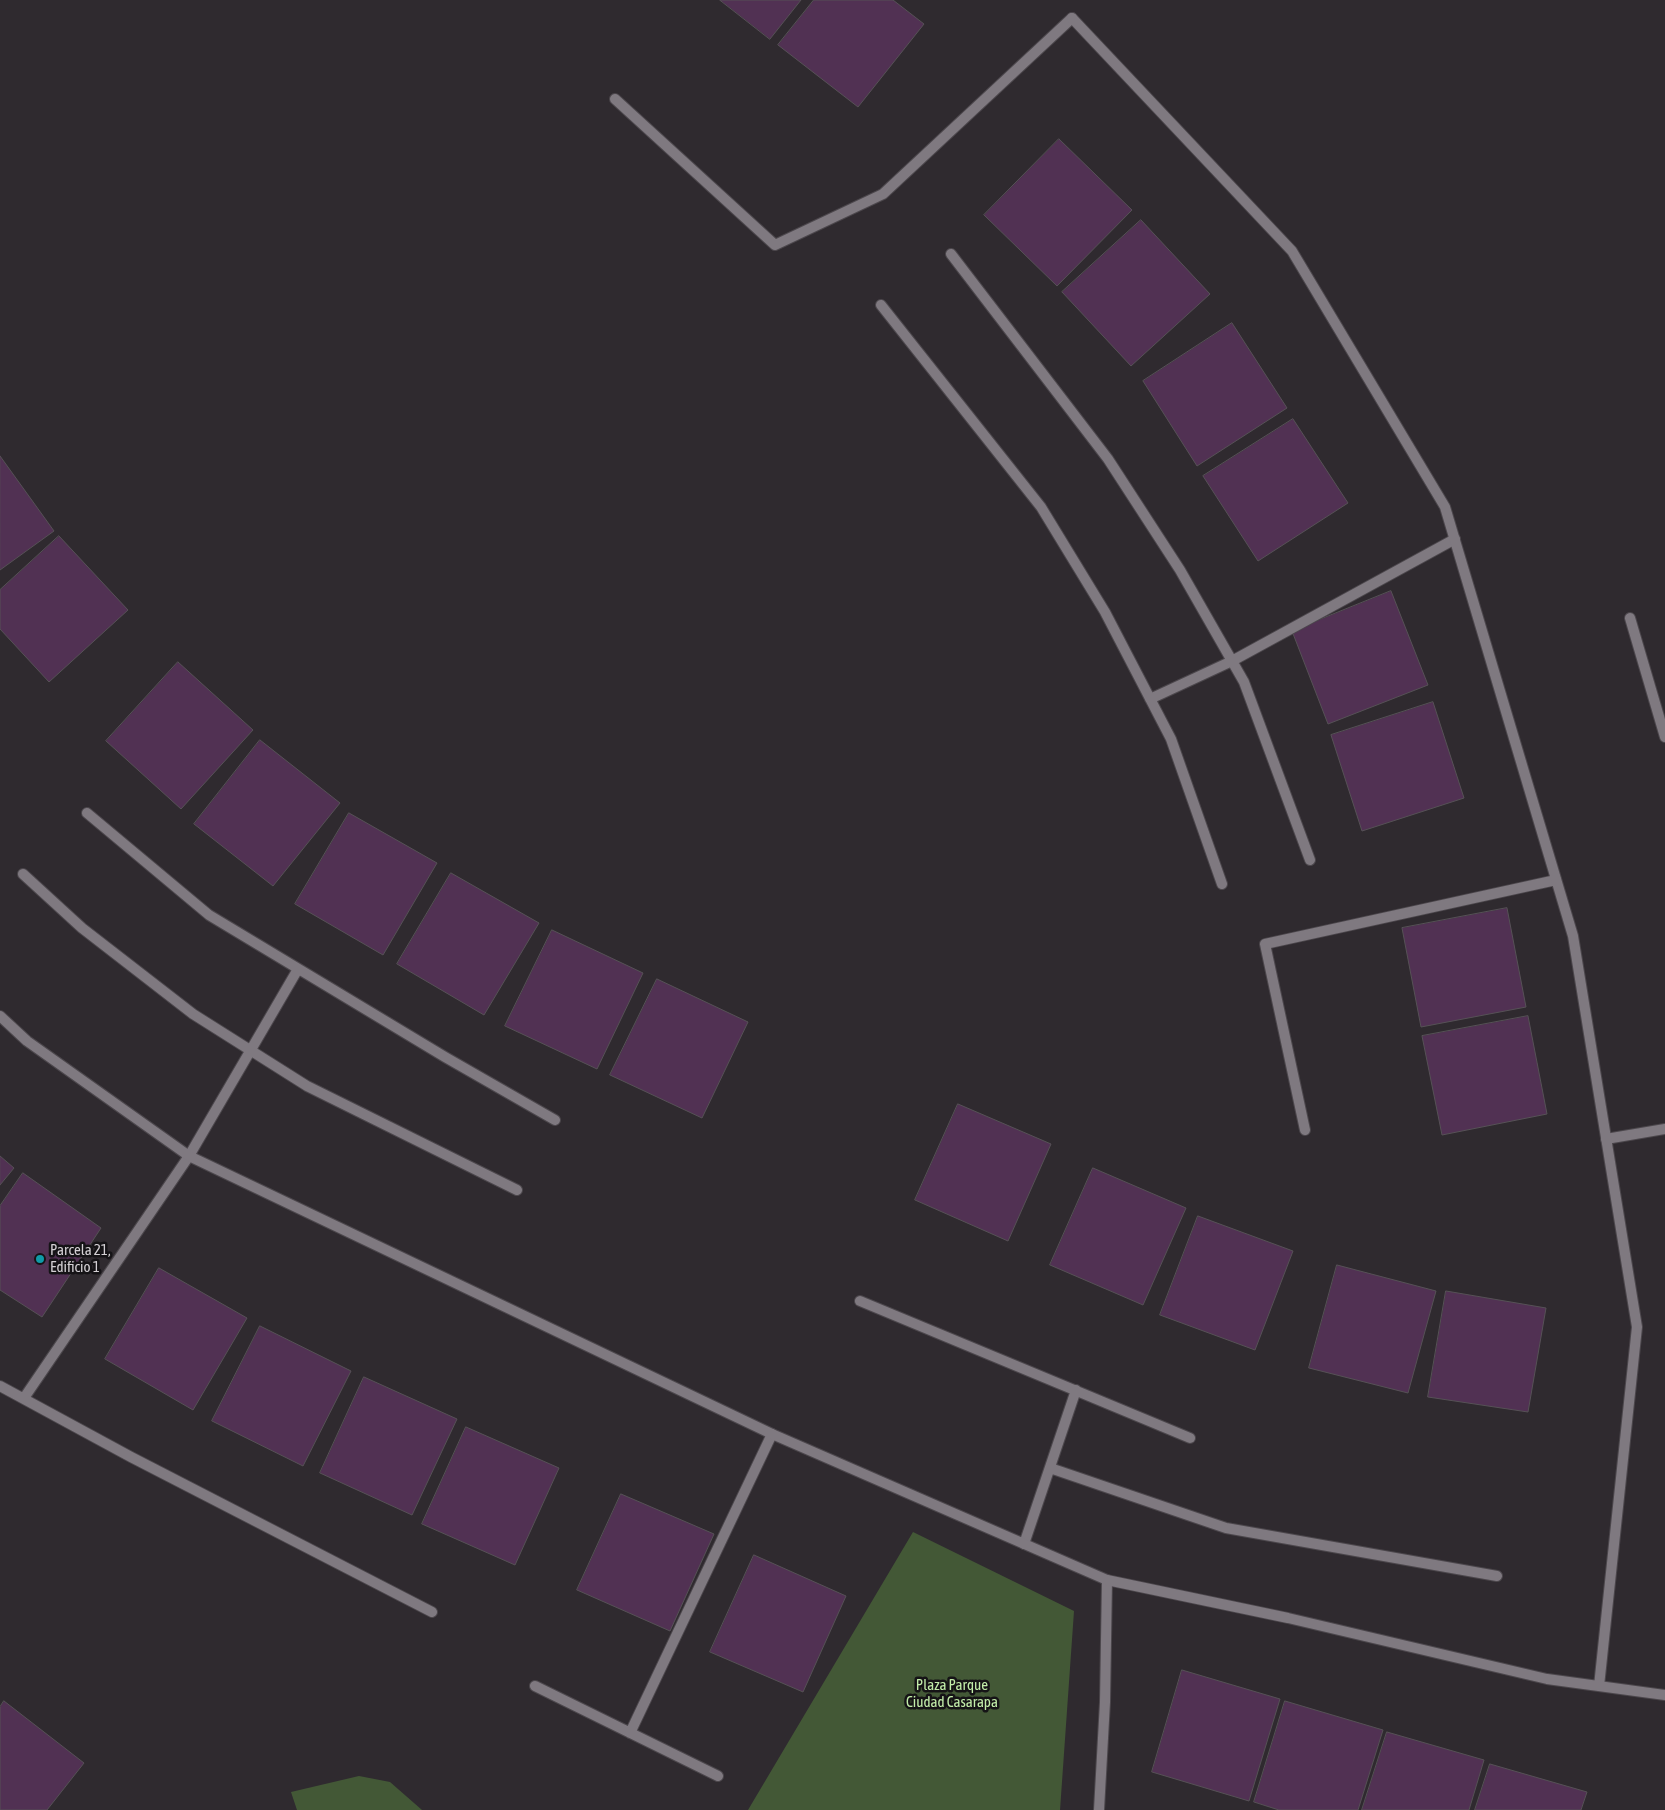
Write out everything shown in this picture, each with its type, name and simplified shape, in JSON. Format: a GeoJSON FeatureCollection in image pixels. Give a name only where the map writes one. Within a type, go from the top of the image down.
{"type":"FeatureCollection","features":[{"type":"Feature","properties":{"kind":"street"},"geometry":{"type":"LineString","coordinates":[[615,99],[775,245],[883,194],[1072,18],[1292,251],[1445,507],[1573,936],[1637,1327],[1600,1686]]}},
{"type":"Feature","properties":{"kind":"street"},"geometry":{"type":"LineString","coordinates":[[951,254],[1108,459],[1180,570],[1244,682],[1310,860]]}},
{"type":"Feature","properties":{"kind":"street"},"geometry":{"type":"LineString","coordinates":[[882,305],[1041,507],[1105,612],[1171,739],[1222,884]]}},
{"type":"Feature","properties":{"kind":"street"},"geometry":{"type":"LineString","coordinates":[[1150,699],[1232,661],[1455,539]]}},
{"type":"Feature","properties":{"kind":"street"},"geometry":{"type":"LineString","coordinates":[[1630,618],[1665,737]]}},
{"type":"Feature","properties":{"kind":"street"},"geometry":{"type":"LineString","coordinates":[[87,813],[209,915],[445,1057],[555,1120]]}},
{"type":"Feature","properties":{"kind":"street"},"geometry":{"type":"LineString","coordinates":[[23,874],[96,940],[193,1014],[307,1086],[517,1190]]}},
{"type":"Feature","properties":{"kind":"street"},"geometry":{"type":"LineString","coordinates":[[1305,1130],[1265,944],[1556,880]]}},
{"type":"Feature","properties":{"kind":"street"},"geometry":{"type":"LineString","coordinates":[[24,1398],[188,1156],[298,969]]}},
{"type":"Feature","properties":{"kind":"street"},"geometry":{"type":"LineString","coordinates":[[0,1016],[27,1041],[188,1156],[772,1434],[1107,1580],[1288,1618],[1547,1679],[1665,1695]]}},
{"type":"Feature","properties":{"kind":"street"},"geometry":{"type":"LineString","coordinates":[[1606,1139],[1665,1129]]}},
{"type":"Feature","properties":{"kind":"street"},"geometry":{"type":"LineString","coordinates":[[860,1301],[1190,1438]]}},
{"type":"Feature","properties":{"kind":"street"},"geometry":{"type":"LineString","coordinates":[[0,1386],[140,1461],[432,1612]]}},
{"type":"Feature","properties":{"kind":"street"},"geometry":{"type":"LineString","coordinates":[[1024,1544],[1076,1390]]}},
{"type":"Feature","properties":{"kind":"street"},"geometry":{"type":"LineString","coordinates":[[630,1733],[772,1434]]}},
{"type":"Feature","properties":{"kind":"street"},"geometry":{"type":"LineString","coordinates":[[1050,1468],[1226,1528],[1497,1576]]}},
{"type":"Feature","properties":{"kind":"street"},"geometry":{"type":"LineString","coordinates":[[1099,1810],[1105,1702],[1107,1580]]}},
{"type":"Feature","properties":{"kind":"street"},"geometry":{"type":"LineString","coordinates":[[535,1686],[718,1776]]}},
{"type":"Feature","properties":{"kind":"green space","name":"Plaza Parque Ciudad Casarapa"},"geometry":{"type":"Polygon","coordinates":[[[913,1532],[1074,1611],[1060,1810],[748,1810],[913,1532]]]}},
{"type":"Feature","properties":{"kind":"green space"},"geometry":{"type":"Polygon","coordinates":[[[359,1776],[390,1782],[422,1810],[297,1810],[291,1792],[359,1776]]]}},
{"type":"Feature","properties":{"kind":"building"},"geometry":{"type":"Polygon","coordinates":[[[720,0],[801,0],[770,39],[720,0]]]}},
{"type":"Feature","properties":{"kind":"building"},"geometry":{"type":"Polygon","coordinates":[[[814,0],[893,0],[924,24],[858,107],[778,45],[814,0]]]}},
{"type":"Feature","properties":{"kind":"building"},"geometry":{"type":"Polygon","coordinates":[[[1059,139],[1132,210],[1057,286],[984,215],[1059,139]]]}},
{"type":"Feature","properties":{"kind":"building"},"geometry":{"type":"Polygon","coordinates":[[[1141,220],[1210,294],[1131,366],[1062,292],[1141,220]]]}},
{"type":"Feature","properties":{"kind":"building"},"geometry":{"type":"Polygon","coordinates":[[[1232,323],[1287,408],[1197,466],[1143,381],[1232,323]]]}},
{"type":"Feature","properties":{"kind":"building"},"geometry":{"type":"Polygon","coordinates":[[[1293,419],[1348,503],[1258,561],[1203,476],[1293,419]]]}},
{"type":"Feature","properties":{"kind":"building"},"geometry":{"type":"Polygon","coordinates":[[[0,456],[54,531],[0,570],[0,456]]]}},
{"type":"Feature","properties":{"kind":"building"},"geometry":{"type":"Polygon","coordinates":[[[59,536],[128,610],[49,682],[0,629],[0,590],[59,536]]]}},
{"type":"Feature","properties":{"kind":"building"},"geometry":{"type":"Polygon","coordinates":[[[1391,591],[1428,685],[1328,724],[1292,631],[1391,591]]]}},
{"type":"Feature","properties":{"kind":"building"},"geometry":{"type":"Polygon","coordinates":[[[178,662],[253,730],[181,809],[106,741],[178,662]]]}},
{"type":"Feature","properties":{"kind":"building"},"geometry":{"type":"Polygon","coordinates":[[[1433,702],[1464,798],[1362,831],[1331,735],[1433,702]]]}},
{"type":"Feature","properties":{"kind":"building"},"geometry":{"type":"Polygon","coordinates":[[[260,740],[340,803],[273,886],[194,824],[260,740]]]}},
{"type":"Feature","properties":{"kind":"building"},"geometry":{"type":"Polygon","coordinates":[[[349,813],[437,863],[383,955],[295,904],[349,813]]]}},
{"type":"Feature","properties":{"kind":"building"},"geometry":{"type":"Polygon","coordinates":[[[451,873],[539,923],[484,1015],[397,964],[451,873]]]}},
{"type":"Feature","properties":{"kind":"building"},"geometry":{"type":"Polygon","coordinates":[[[1507,908],[1526,1007],[1421,1027],[1402,928],[1507,908]]]}},
{"type":"Feature","properties":{"kind":"building"},"geometry":{"type":"Polygon","coordinates":[[[552,930],[643,973],[597,1069],[505,1026],[552,930]]]}},
{"type":"Feature","properties":{"kind":"building"},"geometry":{"type":"Polygon","coordinates":[[[657,979],[748,1022],[702,1118],[610,1075],[657,979]]]}},
{"type":"Feature","properties":{"kind":"building"},"geometry":{"type":"Polygon","coordinates":[[[1528,1016],[1547,1114],[1442,1135],[1422,1036],[1528,1016]]]}},
{"type":"Feature","properties":{"kind":"building"},"geometry":{"type":"Polygon","coordinates":[[[958,1104],[1051,1144],[1008,1241],[915,1200],[958,1104]]]}},
{"type":"Feature","properties":{"kind":"building"},"geometry":{"type":"Polygon","coordinates":[[[0,1156],[14,1168],[0,1185],[0,1156]]]}},
{"type":"Feature","properties":{"kind":"building"},"geometry":{"type":"Polygon","coordinates":[[[1093,1168],[1186,1208],[1143,1305],[1050,1265],[1093,1168]]]}},
{"type":"Feature","properties":{"kind":"building","name":"Parcela 21, Edificio 1"},"geometry":{"type":"Polygon","coordinates":[[[23,1173],[101,1228],[42,1317],[0,1290],[0,1206],[23,1173]]]}},
{"type":"Feature","properties":{"kind":"building"},"geometry":{"type":"Polygon","coordinates":[[[1198,1216],[1293,1251],[1255,1350],[1160,1315],[1198,1216]]]}},
{"type":"Feature","properties":{"kind":"building"},"geometry":{"type":"Polygon","coordinates":[[[1337,1265],[1436,1291],[1408,1393],[1309,1368],[1337,1265]]]}},
{"type":"Feature","properties":{"kind":"building"},"geometry":{"type":"Polygon","coordinates":[[[159,1268],[247,1318],[193,1410],[105,1359],[159,1268]]]}},
{"type":"Feature","properties":{"kind":"building"},"geometry":{"type":"Polygon","coordinates":[[[1446,1291],[1546,1308],[1528,1412],[1428,1397],[1446,1291]]]}},
{"type":"Feature","properties":{"kind":"building"},"geometry":{"type":"Polygon","coordinates":[[[260,1326],[351,1371],[303,1466],[212,1421],[260,1326]]]}},
{"type":"Feature","properties":{"kind":"building"},"geometry":{"type":"Polygon","coordinates":[[[364,1377],[457,1419],[412,1515],[320,1473],[364,1377]]]}},
{"type":"Feature","properties":{"kind":"building"},"geometry":{"type":"Polygon","coordinates":[[[466,1427],[559,1468],[515,1565],[422,1524],[466,1427]]]}},
{"type":"Feature","properties":{"kind":"building"},"geometry":{"type":"Polygon","coordinates":[[[621,1494],[714,1534],[670,1631],[577,1590],[621,1494]]]}},
{"type":"Feature","properties":{"kind":"building"},"geometry":{"type":"Polygon","coordinates":[[[754,1555],[846,1596],[803,1692],[710,1652],[754,1555]]]}},
{"type":"Feature","properties":{"kind":"building"},"geometry":{"type":"Polygon","coordinates":[[[1182,1670],[1280,1699],[1249,1801],[1152,1772],[1182,1670]]]}},
{"type":"Feature","properties":{"kind":"building"},"geometry":{"type":"Polygon","coordinates":[[[4,1701],[84,1763],[47,1810],[0,1810],[0,1707],[4,1701]]]}},
{"type":"Feature","properties":{"kind":"building"},"geometry":{"type":"Polygon","coordinates":[[[1285,1701],[1383,1730],[1358,1810],[1279,1810],[1254,1802],[1285,1701]]]}},
{"type":"Feature","properties":{"kind":"building"},"geometry":{"type":"Polygon","coordinates":[[[1387,1732],[1484,1760],[1469,1810],[1362,1810],[1387,1732]]]}},
{"type":"Feature","properties":{"kind":"building"},"geometry":{"type":"Polygon","coordinates":[[[1490,1764],[1587,1792],[1581,1810],[1475,1810],[1490,1764]]]}},
{"type":"Feature","properties":{"kind":"place","name":"Parcela 21, Edificio 1"},"geometry":{"type":"Point","coordinates":[40,1259]}}]}
